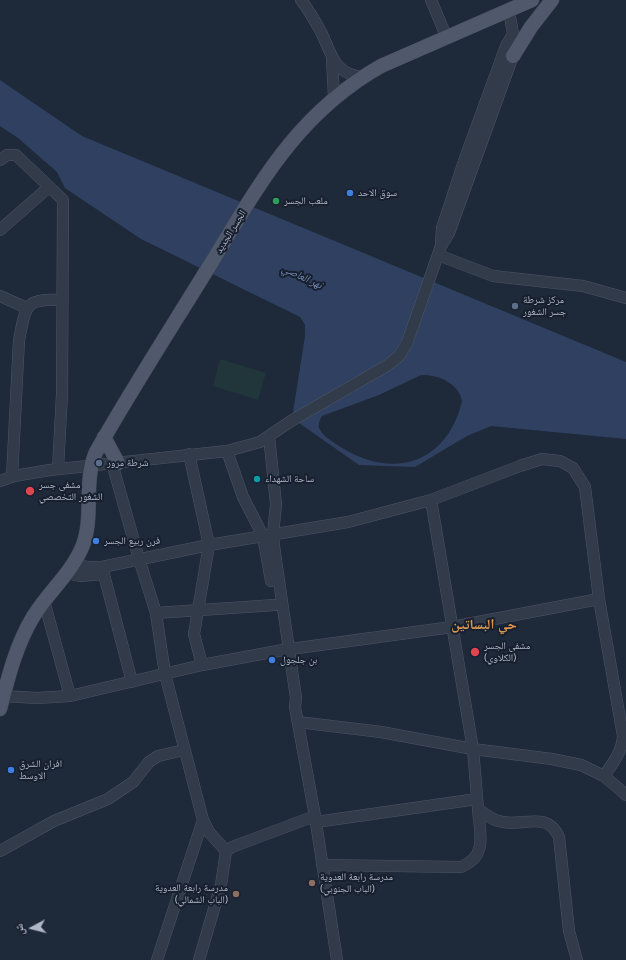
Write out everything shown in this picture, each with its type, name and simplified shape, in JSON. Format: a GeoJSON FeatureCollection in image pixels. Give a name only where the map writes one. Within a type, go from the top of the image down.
{"type":"FeatureCollection","features":[{"type":"Feature","properties":{"kind":"main road","name":"الجسر الجديد"},"geometry":{"type":"LineString","coordinates":[[2,702],[22,637],[44,602],[70,568],[83,544],[87,529],[91,466],[96,452],[263,180],[295,136],[334,97],[362,77],[382,66],[532,0]]}},
{"type":"Feature","properties":{"kind":"main road"},"geometry":{"type":"LineString","coordinates":[[513,56],[531,27],[552,0]]}},
{"type":"Feature","properties":{"kind":"main road"},"geometry":{"type":"LineString","coordinates":[[104,437],[115,463]]}},
{"type":"Feature","properties":{"kind":"street"},"geometry":{"type":"LineString","coordinates":[[301,0],[322,33],[332,58],[334,97]]}},
{"type":"Feature","properties":{"kind":"street"},"geometry":{"type":"LineString","coordinates":[[430,0],[447,38]]}},
{"type":"Feature","properties":{"kind":"street"},"geometry":{"type":"LineString","coordinates":[[62,300],[43,299],[34,301],[27,308],[19,340],[4,480],[58,469],[189,454],[227,452],[249,446],[269,436],[388,365],[399,356],[407,343],[439,251],[449,233],[513,56],[515,45],[509,11]]}},
{"type":"Feature","properties":{"kind":"street"},"geometry":{"type":"LineString","coordinates":[[439,251],[442,228],[464,161],[504,51],[513,34]]}},
{"type":"Feature","properties":{"kind":"street"},"geometry":{"type":"LineString","coordinates":[[332,58],[345,72],[362,77]]}},
{"type":"Feature","properties":{"kind":"street"},"geometry":{"type":"LineString","coordinates":[[0,160],[7,155],[16,155],[63,200],[58,469]]}},
{"type":"Feature","properties":{"kind":"street"},"geometry":{"type":"LineString","coordinates":[[0,230],[49,187]]}},
{"type":"Feature","properties":{"kind":"street"},"geometry":{"type":"LineString","coordinates":[[439,251],[493,276],[583,286],[626,298]]}},
{"type":"Feature","properties":{"kind":"street"},"geometry":{"type":"LineString","coordinates":[[0,296],[27,308]]}},
{"type":"Feature","properties":{"kind":"street"},"geometry":{"type":"LineString","coordinates":[[269,436],[276,504],[268,535],[275,605],[296,698],[295,707],[316,819],[338,960]]}},
{"type":"Feature","properties":{"kind":"street"},"geometry":{"type":"LineString","coordinates":[[227,452],[243,497],[268,535],[286,649]]}},
{"type":"Feature","properties":{"kind":"street"},"geometry":{"type":"LineString","coordinates":[[189,454],[209,545],[196,611],[194,634],[202,665]]}},
{"type":"Feature","properties":{"kind":"street"},"geometry":{"type":"LineString","coordinates":[[70,568],[80,576],[103,571],[138,559],[209,545],[348,522],[431,500],[542,459],[560,461],[573,468],[585,487],[599,599],[623,736],[623,745],[619,754],[604,776]]}},
{"type":"Feature","properties":{"kind":"street"},"geometry":{"type":"LineString","coordinates":[[115,463],[138,559],[156,614],[165,674],[203,820],[209,832],[226,851]]}},
{"type":"Feature","properties":{"kind":"street"},"geometry":{"type":"LineString","coordinates":[[322,865],[461,867],[471,862],[478,856],[480,843],[473,749],[431,500]]}},
{"type":"Feature","properties":{"kind":"street"},"geometry":{"type":"LineString","coordinates":[[103,571],[132,682]]}},
{"type":"Feature","properties":{"kind":"street"},"geometry":{"type":"LineString","coordinates":[[2,702],[70,696],[202,665],[286,649],[452,627],[599,599]]}},
{"type":"Feature","properties":{"kind":"street"},"geometry":{"type":"LineString","coordinates":[[44,602],[70,696]]}},
{"type":"Feature","properties":{"kind":"street"},"geometry":{"type":"LineString","coordinates":[[156,614],[275,605]]}},
{"type":"Feature","properties":{"kind":"street"},"geometry":{"type":"LineString","coordinates":[[298,722],[381,732],[473,749],[552,759],[581,765],[604,776],[626,795]]}},
{"type":"Feature","properties":{"kind":"street"},"geometry":{"type":"LineString","coordinates":[[0,851],[54,821],[118,793],[133,782],[149,762],[158,756],[184,750]]}},
{"type":"Feature","properties":{"kind":"street"},"geometry":{"type":"LineString","coordinates":[[199,960],[221,886],[226,851],[232,846],[316,819],[478,804],[496,821],[505,823],[547,822],[555,827],[559,837],[569,931],[577,960]]}},
{"type":"Feature","properties":{"kind":"street"},"geometry":{"type":"LineString","coordinates":[[158,960],[203,820]]}},
{"type":"Feature","properties":{"kind":"green space"},"geometry":{"type":"Polygon","coordinates":[[[220,359],[266,373],[258,400],[213,386],[220,359]]]}},
{"type":"Feature","properties":{"kind":"water","name":"نهر العاصي"},"geometry":{"type":"Polygon","coordinates":[[[0,80],[82,136],[626,362],[626,439],[491,426],[467,436],[415,467],[359,465],[299,423],[293,412],[305,336],[305,325],[300,317],[141,239],[65,188],[57,172],[18,138],[0,126],[0,80]],[[421,375],[379,395],[322,416],[319,423],[319,428],[323,434],[334,443],[363,458],[382,463],[400,463],[417,459],[432,451],[445,438],[455,422],[462,401],[457,389],[452,385],[440,378],[421,375]]]}},
{"type":"Feature","properties":{"kind":"place","name":"سوق الاحد"},"geometry":{"type":"Point","coordinates":[350,193]}},
{"type":"Feature","properties":{"kind":"place","name":"ملعب الجسر"},"geometry":{"type":"Point","coordinates":[276,201]}},
{"type":"Feature","properties":{"kind":"place","name":"مركز شرطة جسر الشغور"},"geometry":{"type":"Point","coordinates":[515,306]}},
{"type":"Feature","properties":{"kind":"place","name":"شرطة مرور"},"geometry":{"type":"Point","coordinates":[99,463]}},
{"type":"Feature","properties":{"kind":"place","name":"ساحة الشهداء"},"geometry":{"type":"Point","coordinates":[257,479]}},
{"type":"Feature","properties":{"kind":"place","name":"مشفى جسر الشغور التخصصي"},"geometry":{"type":"Point","coordinates":[30,491]}},
{"type":"Feature","properties":{"kind":"place","name":"فرن ربيع الجسر"},"geometry":{"type":"Point","coordinates":[96,541]}},
{"type":"Feature","properties":{"kind":"place","name":"مشفى الجسر (الكلاوي)"},"geometry":{"type":"Point","coordinates":[475,652]}},
{"type":"Feature","properties":{"kind":"place","name":"بن جلجول"},"geometry":{"type":"Point","coordinates":[272,660]}},
{"type":"Feature","properties":{"kind":"place","name":"افران الشرق الاوسط"},"geometry":{"type":"Point","coordinates":[11,770]}},
{"type":"Feature","properties":{"kind":"place","name":"مدرسة رابعة العدوية (الباب الجنوبي)"},"geometry":{"type":"Point","coordinates":[312,883]}},
{"type":"Feature","properties":{"kind":"place","name":"مدرسة رابعة العدوية (الباب الشمالي)"},"geometry":{"type":"Point","coordinates":[236,894]}},
{"type":"Feature","properties":{"kind":"district","name":"حي البساتين"},"geometry":{"type":"Point","coordinates":[484,625]}}]}
